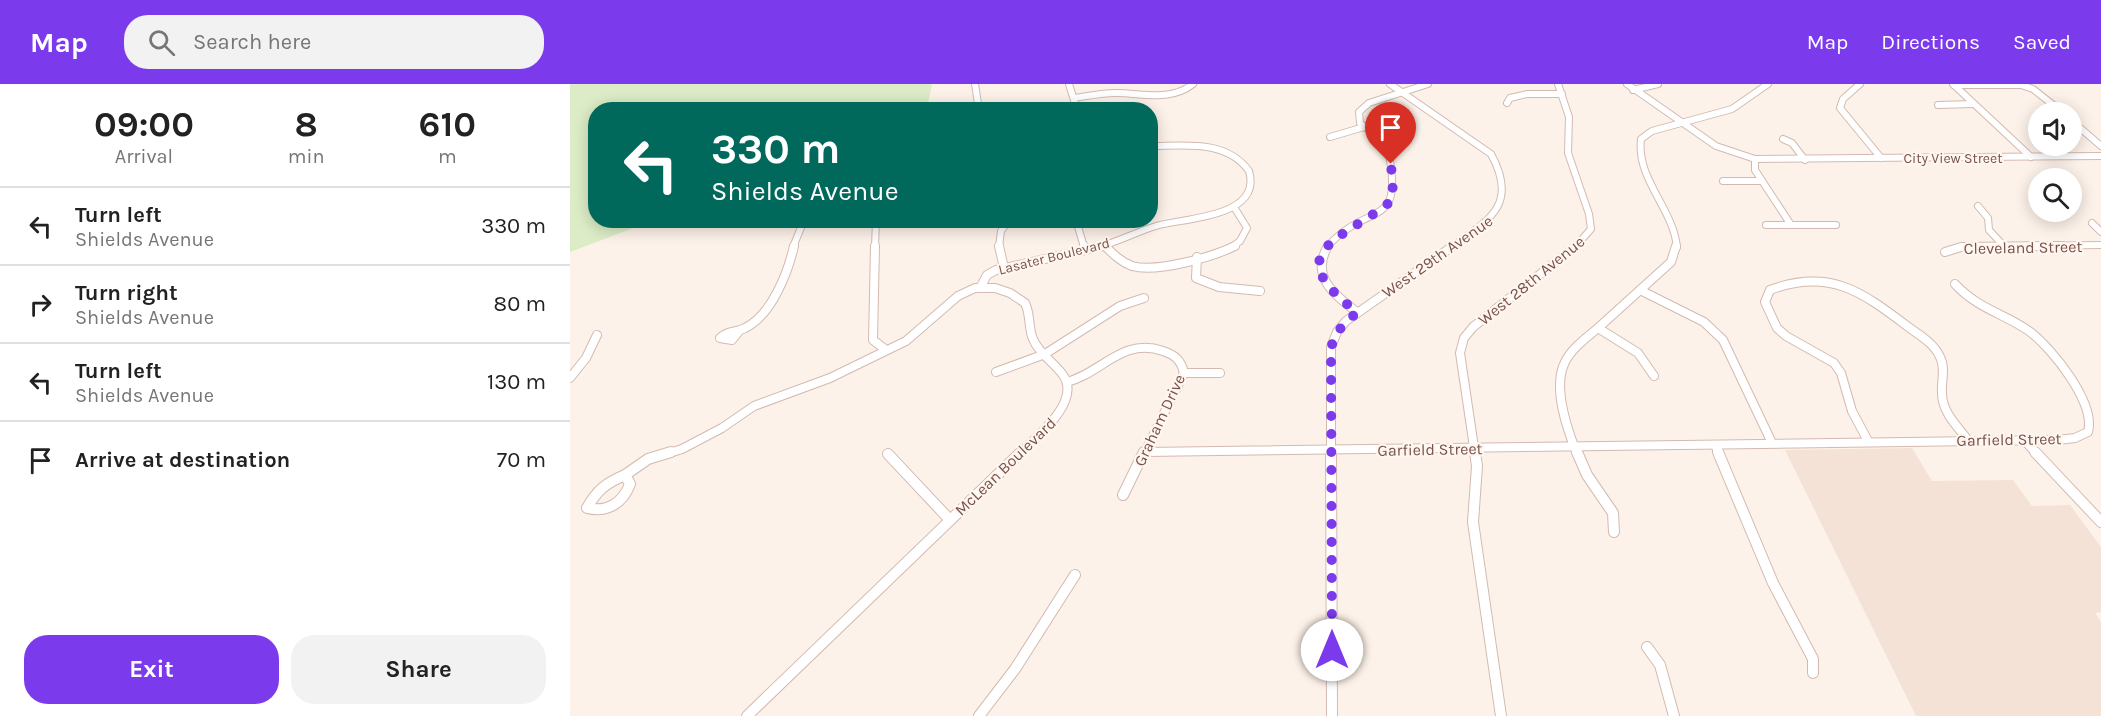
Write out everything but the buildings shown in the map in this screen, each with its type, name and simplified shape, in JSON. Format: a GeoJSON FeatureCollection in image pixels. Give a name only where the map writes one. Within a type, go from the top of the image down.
{"type":"FeatureCollection","features":[{"type":"Feature","properties":{"kind":"street"},"geometry":{"type":"LineString","coordinates":[[975,84],[978,102]]}},
{"type":"Feature","properties":{"kind":"street"},"geometry":{"type":"LineString","coordinates":[[1069,84],[1075,102]]}},
{"type":"Feature","properties":{"kind":"street"},"geometry":{"type":"LineString","coordinates":[[1074,98],[1127,94],[1173,94],[1185,91],[1193,84]]}},
{"type":"Feature","properties":{"kind":"street","name":"West 29th Avenue"},"geometry":{"type":"LineString","coordinates":[[1332,716],[1331,347],[1337,332],[1357,312],[1490,220],[1499,212],[1503,202],[1495,161],[1491,154],[1390,84]]}},
{"type":"Feature","properties":{"kind":"street"},"geometry":{"type":"LineString","coordinates":[[1357,312],[1334,295],[1323,281],[1320,266],[1324,251],[1336,236],[1390,202],[1393,193],[1387,144],[1364,127],[1358,118],[1363,107],[1428,84]]}},
{"type":"Feature","properties":{"kind":"street","name":"West 28th Avenue"},"geometry":{"type":"LineString","coordinates":[[1501,716],[1473,522],[1477,476],[1461,363],[1464,338],[1473,327],[1574,248],[1591,229],[1589,214],[1568,153],[1570,124],[1558,84]]}},
{"type":"Feature","properties":{"kind":"street","name":"City View Street"},"geometry":{"type":"LineString","coordinates":[[1627,84],[1716,146],[1755,159],[2101,156]]}},
{"type":"Feature","properties":{"kind":"street"},"geometry":{"type":"LineString","coordinates":[[1633,90],[1658,84]]}},
{"type":"Feature","properties":{"kind":"street"},"geometry":{"type":"LineString","coordinates":[[1614,532],[1616,523],[1614,514],[1594,486],[1576,447],[1562,393],[1561,368],[1573,349],[1671,262],[1678,242],[1642,161],[1639,144],[1645,135],[1732,109],[1768,84]]}},
{"type":"Feature","properties":{"kind":"street"},"geometry":{"type":"LineString","coordinates":[[1860,84],[1843,99],[1840,108],[1881,158]]}},
{"type":"Feature","properties":{"kind":"street"},"geometry":{"type":"LineString","coordinates":[[1953,84],[2027,87],[2048,102]]}},
{"type":"Feature","properties":{"kind":"street"},"geometry":{"type":"LineString","coordinates":[[1953,84],[2031,157]]}},
{"type":"Feature","properties":{"kind":"street"},"geometry":{"type":"LineString","coordinates":[[1127,94],[1132,86]]}},
{"type":"Feature","properties":{"kind":"street"},"geometry":{"type":"LineString","coordinates":[[1507,103],[1510,98],[1523,94],[1562,94]]}},
{"type":"Feature","properties":{"kind":"street"},"geometry":{"type":"LineString","coordinates":[[1938,105],[1973,104]]}},
{"type":"Feature","properties":{"kind":"street"},"geometry":{"type":"LineString","coordinates":[[1330,137],[1364,127]]}},
{"type":"Feature","properties":{"kind":"street"},"geometry":{"type":"LineString","coordinates":[[2082,130],[2101,146]]}},
{"type":"Feature","properties":{"kind":"street"},"geometry":{"type":"LineString","coordinates":[[1784,139],[1792,143],[1805,160]]}},
{"type":"Feature","properties":{"kind":"street"},"geometry":{"type":"LineString","coordinates":[[1105,245],[1125,263],[1139,267],[1158,266],[1236,245],[1244,237],[1247,228],[1234,207],[1248,192],[1252,180],[1242,162],[1204,145],[1158,146]]}},
{"type":"Feature","properties":{"kind":"street"},"geometry":{"type":"LineString","coordinates":[[1755,159],[1755,170],[1791,225]]}},
{"type":"Feature","properties":{"kind":"street"},"geometry":{"type":"LineString","coordinates":[[1723,181],[1762,181]]}},
{"type":"Feature","properties":{"kind":"street"},"geometry":{"type":"LineString","coordinates":[[1978,206],[1988,219],[1989,230],[2004,246]]}},
{"type":"Feature","properties":{"kind":"street","name":"Lasater Boulevard"},"geometry":{"type":"LineString","coordinates":[[1158,225],[1219,213],[1234,207]]}},
{"type":"Feature","properties":{"kind":"street"},"geometry":{"type":"LineString","coordinates":[[2092,223],[2101,232]]}},
{"type":"Feature","properties":{"kind":"street"},"geometry":{"type":"LineString","coordinates":[[1766,225],[1836,225]]}},
{"type":"Feature","properties":{"kind":"street"},"geometry":{"type":"LineString","coordinates":[[740,330],[768,307],[790,264],[795,239],[800,228]]}},
{"type":"Feature","properties":{"kind":"street"},"geometry":{"type":"LineString","coordinates":[[876,228],[873,340],[886,350]]}},
{"type":"Feature","properties":{"kind":"street"},"geometry":{"type":"LineString","coordinates":[[1004,228],[1000,235],[999,252],[1004,268]]}},
{"type":"Feature","properties":{"kind":"street"},"geometry":{"type":"LineString","coordinates":[[1078,228],[1085,250]]}},
{"type":"Feature","properties":{"kind":"street","name":"Lasater Boulevard"},"geometry":{"type":"LineString","coordinates":[[980,288],[987,275],[1004,268],[1105,245],[1150,228]]}},
{"type":"Feature","properties":{"kind":"street","name":"Cleveland Street"},"geometry":{"type":"LineString","coordinates":[[1945,252],[1961,247],[2101,245]]}},
{"type":"Feature","properties":{"kind":"street"},"geometry":{"type":"LineString","coordinates":[[1197,257],[1196,278],[1203,282],[1221,289],[1260,291]]}},
{"type":"Feature","properties":{"kind":"street"},"geometry":{"type":"LineString","coordinates":[[1868,441],[1852,411],[1834,363],[1824,355],[1786,336],[1777,328],[1766,302],[1770,290],[1778,286],[1825,280],[1845,284],[1864,294],[1934,349],[1943,367],[1944,406],[1968,440]]}},
{"type":"Feature","properties":{"kind":"street","name":"Garfield Street"},"geometry":{"type":"LineString","coordinates":[[1145,452],[2024,440],[2079,437],[2088,431],[2093,424],[2091,412],[2063,366],[2040,339],[2019,326],[1979,308],[1955,284]]}},
{"type":"Feature","properties":{"kind":"street"},"geometry":{"type":"LineString","coordinates":[[625,475],[630,484],[627,494],[621,501],[599,511],[591,511],[587,508],[596,492],[648,459],[678,450],[705,438],[754,406],[816,384],[886,350],[914,335],[958,296],[980,288],[1002,290],[1024,303],[1029,312],[1032,337],[1064,373],[1067,382]]}},
{"type":"Feature","properties":{"kind":"street"},"geometry":{"type":"LineString","coordinates":[[1640,290],[1704,322],[1723,340],[1772,443]]}},
{"type":"Feature","properties":{"kind":"street"},"geometry":{"type":"LineString","coordinates":[[996,372],[1046,354],[1120,306],[1144,298]]}},
{"type":"Feature","properties":{"kind":"street"},"geometry":{"type":"LineString","coordinates":[[1598,328],[1634,348],[1648,363],[1654,376]]}},
{"type":"Feature","properties":{"kind":"street"},"geometry":{"type":"LineString","coordinates":[[570,378],[586,358],[597,335]]}},
{"type":"Feature","properties":{"kind":"street","name":"Graham Drive"},"geometry":{"type":"LineString","coordinates":[[1067,382],[1093,375],[1116,354],[1135,348],[1158,349],[1177,357],[1182,363],[1184,373],[1124,495]]}},
{"type":"Feature","properties":{"kind":"street"},"geometry":{"type":"LineString","coordinates":[[1184,373],[1220,373]]}},
{"type":"Feature","properties":{"kind":"street","name":"McLean Boulevard"},"geometry":{"type":"LineString","coordinates":[[747,716],[1054,420],[1066,399],[1067,382]]}},
{"type":"Feature","properties":{"kind":"street"},"geometry":{"type":"LineString","coordinates":[[2024,440],[2101,522]]}},
{"type":"Feature","properties":{"kind":"street"},"geometry":{"type":"LineString","coordinates":[[1716,444],[1773,583],[1813,659],[1813,673]]}},
{"type":"Feature","properties":{"kind":"street","name":"McLean Boulevard"},"geometry":{"type":"LineString","coordinates":[[888,454],[951,520]]}},
{"type":"Feature","properties":{"kind":"street"},"geometry":{"type":"LineString","coordinates":[[979,716],[1015,669],[1075,575]]}},
{"type":"Feature","properties":{"kind":"street"},"geometry":{"type":"LineString","coordinates":[[1647,647],[1660,666],[1674,716]]}},
{"type":"Feature","properties":{"kind":"shaded area"},"geometry":{"type":"Polygon","coordinates":[[[1912,448],[1932,481],[2013,480],[2032,506],[2070,505],[2101,547],[2101,612],[2095,613],[2101,622],[2101,716],[1916,716],[1785,450],[1912,448]]]}},
{"type":"Feature","properties":{"kind":"green space"},"geometry":{"type":"Polygon","coordinates":[[[570,84],[932,84],[928,102],[588,102],[588,228],[633,228],[570,252],[570,84]]]}},
{"type":"Feature","properties":{"kind":"route"},"geometry":{"type":"LineString","coordinates":[[1332,650],[1331,347],[1337,332],[1357,312],[1334,295],[1323,281],[1320,266],[1324,251],[1336,236],[1390,202],[1393,193],[1391,164]]}}]}
